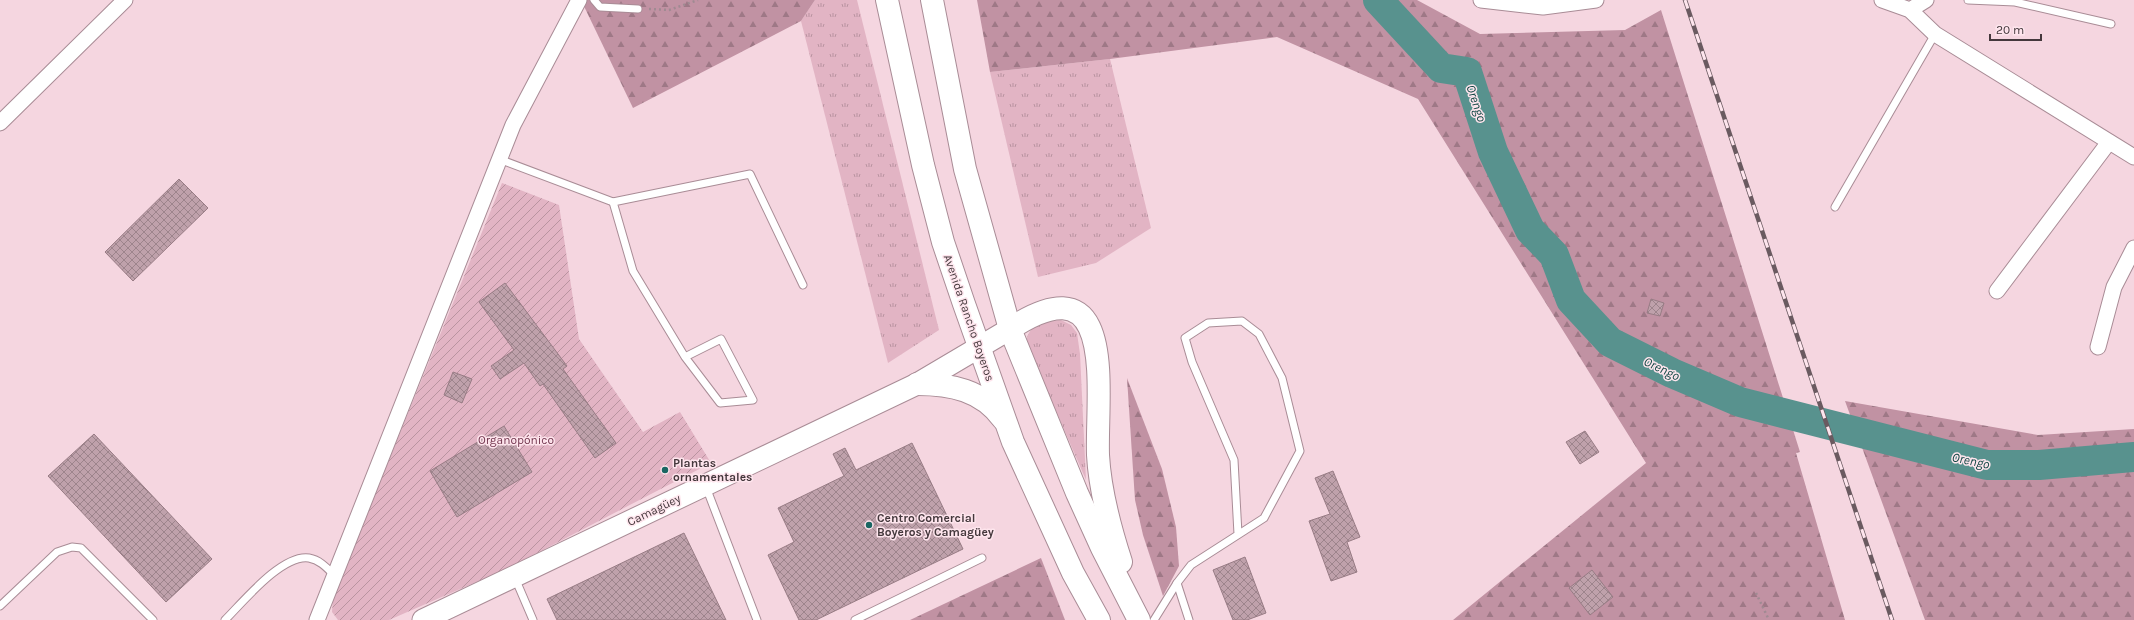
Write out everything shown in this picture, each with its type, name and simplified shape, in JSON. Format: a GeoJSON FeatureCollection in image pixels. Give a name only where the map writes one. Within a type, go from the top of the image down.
{"type":"FeatureCollection","features":[{"type":"Feature","properties":{"kind":"highway","name":"Avenida Rancho Boyeros"},"geometry":{"type":"LineString","coordinates":[[887,0],[923,165],[943,242],[979,348],[1013,442],[1073,573],[1099,620]]}},
{"type":"Feature","properties":{"kind":"highway"},"geometry":{"type":"LineString","coordinates":[[932,0],[965,168],[1010,329],[1077,493],[1102,548],[1140,620]]}},
{"type":"Feature","properties":{"kind":"highway"},"geometry":{"type":"LineString","coordinates":[[1010,329],[1037,313],[1059,307],[1078,313],[1090,327],[1097,351],[1098,456],[1102,488],[1115,544],[1140,620]]}},
{"type":"Feature","properties":{"kind":"highway"},"geometry":{"type":"LineString","coordinates":[[917,384],[943,384],[972,393],[997,411],[1005,422],[1013,442]]}},
{"type":"Feature","properties":{"kind":"main road","name":"Camagüey"},"geometry":{"type":"LineString","coordinates":[[423,620],[917,384],[1010,329]]}},
{"type":"Feature","properties":{"kind":"street"},"geometry":{"type":"LineString","coordinates":[[0,123],[125,0]]}},
{"type":"Feature","properties":{"kind":"street"},"geometry":{"type":"LineString","coordinates":[[317,620],[513,125],[578,0]]}},
{"type":"Feature","properties":{"kind":"street"},"geometry":{"type":"LineString","coordinates":[[1481,0],[1543,7],[1596,0]]}},
{"type":"Feature","properties":{"kind":"street"},"geometry":{"type":"LineString","coordinates":[[1882,0],[1910,10],[1935,34],[2134,157]]}},
{"type":"Feature","properties":{"kind":"street"},"geometry":{"type":"LineString","coordinates":[[1910,10],[1926,0]]}},
{"type":"Feature","properties":{"kind":"street"},"geometry":{"type":"LineString","coordinates":[[1997,291],[2109,142]]}},
{"type":"Feature","properties":{"kind":"street"},"geometry":{"type":"LineString","coordinates":[[2098,347],[2114,287],[2134,248]]}},
{"type":"Feature","properties":{"kind":"lane"},"geometry":{"type":"LineString","coordinates":[[594,0],[600,7],[638,9]]}},
{"type":"Feature","properties":{"kind":"lane"},"geometry":{"type":"LineString","coordinates":[[1968,0],[2015,2],[2111,24]]}},
{"type":"Feature","properties":{"kind":"lane"},"geometry":{"type":"LineString","coordinates":[[1835,207],[1935,34]]}},
{"type":"Feature","properties":{"kind":"lane"},"geometry":{"type":"LineString","coordinates":[[499,159],[613,202],[750,174],[803,285]]}},
{"type":"Feature","properties":{"kind":"lane"},"geometry":{"type":"LineString","coordinates":[[613,202],[633,271],[685,357],[720,403],[753,400],[721,339],[685,357]]}},
{"type":"Feature","properties":{"kind":"lane"},"geometry":{"type":"LineString","coordinates":[[1154,620],[1176,583],[1191,565],[1264,518],[1300,451],[1282,378],[1259,334],[1242,321],[1208,323],[1185,338],[1192,362],[1234,460],[1238,534]]}},
{"type":"Feature","properties":{"kind":"lane"},"geometry":{"type":"LineString","coordinates":[[706,485],[757,620]]}},
{"type":"Feature","properties":{"kind":"lane"},"geometry":{"type":"LineString","coordinates":[[0,606],[57,552],[72,547],[81,548],[153,620]]}},
{"type":"Feature","properties":{"kind":"lane"},"geometry":{"type":"LineString","coordinates":[[225,620],[265,579],[292,560],[309,558],[323,564],[334,575]]}},
{"type":"Feature","properties":{"kind":"lane"},"geometry":{"type":"LineString","coordinates":[[855,620],[982,558]]}},
{"type":"Feature","properties":{"kind":"lane"},"geometry":{"type":"LineString","coordinates":[[514,577],[533,620]]}},
{"type":"Feature","properties":{"kind":"lane"},"geometry":{"type":"LineString","coordinates":[[1176,583],[1189,620]]}},
{"type":"Feature","properties":{"kind":"path"},"geometry":{"type":"LineString","coordinates":[[638,9],[668,10],[698,0]]}},
{"type":"Feature","properties":{"kind":"path"},"geometry":{"type":"LineString","coordinates":[[1756,594],[1769,620]]}},
{"type":"Feature","properties":{"kind":"green space"},"geometry":{"type":"Polygon","coordinates":[[[581,0],[815,0],[801,21],[633,108],[581,0]]]}},
{"type":"Feature","properties":{"kind":"green space"},"geometry":{"type":"Polygon","coordinates":[[[815,0],[857,0],[939,330],[888,363],[801,21],[815,0]]]}},
{"type":"Feature","properties":{"kind":"green space"},"geometry":{"type":"Polygon","coordinates":[[[977,0],[1417,0],[1480,34],[1625,30],[1661,10],[1800,452],[1796,453],[1845,620],[1453,620],[1646,463],[1418,99],[1277,37],[1110,59],[990,72],[977,0]]]}},
{"type":"Feature","properties":{"kind":"green space"},"geometry":{"type":"Polygon","coordinates":[[[1110,59],[1151,228],[1096,263],[1038,277],[990,72],[1110,59]]]}},
{"type":"Feature","properties":{"kind":"green space","name":"Organopónico"},"geometry":{"type":"Polygon","coordinates":[[[502,183],[559,205],[579,339],[643,432],[680,412],[711,463],[506,569],[389,620],[338,620],[332,612],[333,597],[502,183]]]}},
{"type":"Feature","properties":{"kind":"green space"},"geometry":{"type":"Polygon","coordinates":[[[1061,320],[1071,325],[1077,333],[1080,354],[1086,480],[1026,342],[1030,331],[1038,324],[1061,320]]]}},
{"type":"Feature","properties":{"kind":"green space"},"geometry":{"type":"Polygon","coordinates":[[[1127,378],[1162,469],[1176,527],[1179,566],[1163,596],[1143,535],[1135,500],[1127,378]]]}},
{"type":"Feature","properties":{"kind":"green space"},"geometry":{"type":"Polygon","coordinates":[[[1845,401],[2038,435],[2134,429],[2134,620],[1925,620],[1845,401]]]}},
{"type":"Feature","properties":{"kind":"green space"},"geometry":{"type":"Polygon","coordinates":[[[1041,558],[1065,620],[910,620],[1041,558]]]}},
{"type":"Feature","properties":{"kind":"building"},"geometry":{"type":"Polygon","coordinates":[[[179,179],[208,208],[133,281],[105,252],[179,179]]]}},
{"type":"Feature","properties":{"kind":"building"},"geometry":{"type":"Polygon","coordinates":[[[505,283],[567,366],[563,369],[616,443],[595,458],[543,384],[540,386],[524,363],[500,379],[491,366],[514,350],[479,302],[505,283]]]}},
{"type":"Feature","properties":{"kind":"building"},"geometry":{"type":"Polygon","coordinates":[[[1651,299],[1664,303],[1660,316],[1647,313],[1651,299]]]}},
{"type":"Feature","properties":{"kind":"building"},"geometry":{"type":"Polygon","coordinates":[[[453,372],[472,379],[462,403],[444,395],[453,372]]]}},
{"type":"Feature","properties":{"kind":"building"},"geometry":{"type":"Polygon","coordinates":[[[504,426],[532,472],[457,517],[430,471],[504,426]]]}},
{"type":"Feature","properties":{"kind":"building"},"geometry":{"type":"Polygon","coordinates":[[[1585,431],[1599,452],[1580,464],[1566,442],[1585,431]]]}},
{"type":"Feature","properties":{"kind":"building"},"geometry":{"type":"Polygon","coordinates":[[[94,434],[212,559],[166,602],[48,476],[94,434]]]}},
{"type":"Feature","properties":{"kind":"building","name":"Centro Comercial Boyeros y Camagüey"},"geometry":{"type":"Polygon","coordinates":[[[912,443],[963,549],[816,620],[799,620],[768,555],[794,542],[778,508],[844,476],[833,454],[845,448],[856,470],[912,443]]]}},
{"type":"Feature","properties":{"kind":"building"},"geometry":{"type":"Polygon","coordinates":[[[1333,471],[1360,537],[1347,542],[1357,572],[1331,581],[1309,521],[1330,514],[1315,478],[1333,471]]]}},
{"type":"Feature","properties":{"kind":"building"},"geometry":{"type":"Polygon","coordinates":[[[684,533],[726,620],[557,620],[547,599],[684,533]]]}},
{"type":"Feature","properties":{"kind":"building"},"geometry":{"type":"Polygon","coordinates":[[[1245,557],[1266,613],[1247,620],[1233,620],[1213,570],[1245,557]]]}},
{"type":"Feature","properties":{"kind":"building"},"geometry":{"type":"Polygon","coordinates":[[[1592,570],[1613,597],[1590,615],[1569,588],[1592,570]]]}},
{"type":"Feature","properties":{"kind":"waterway","name":"Orengo"},"geometry":{"type":"LineString","coordinates":[[1378,0],[1441,68],[1467,72],[1493,152],[1530,230],[1554,255],[1571,300],[1610,342],[1672,373],[1740,402],[1987,465],[2039,465],[2134,457]]}},
{"type":"Feature","properties":{"kind":"railway"},"geometry":{"type":"LineString","coordinates":[[1685,0],[1892,620]]}},
{"type":"Feature","properties":{"kind":"place","name":"Plantas ornamentales"},"geometry":{"type":"Point","coordinates":[665,470]}},
{"type":"Feature","properties":{"kind":"place","name":"Centro Comercial Boyeros y Camagüey"},"geometry":{"type":"Point","coordinates":[869,525]}}]}
